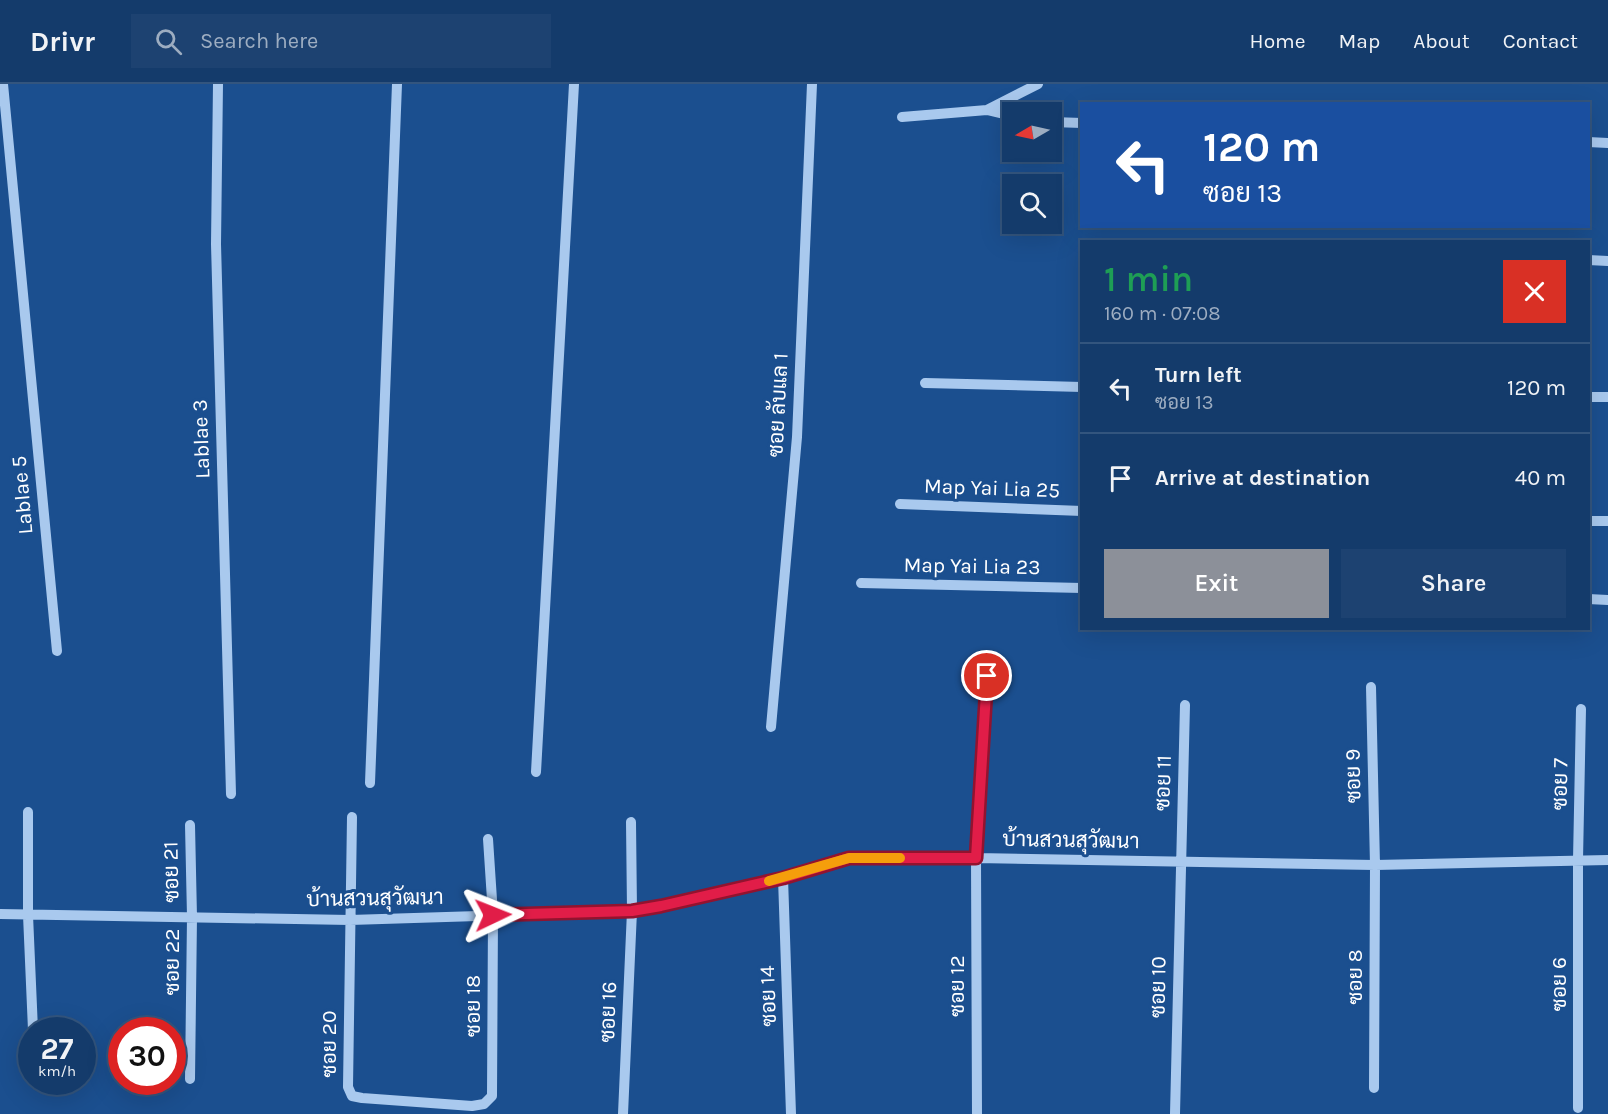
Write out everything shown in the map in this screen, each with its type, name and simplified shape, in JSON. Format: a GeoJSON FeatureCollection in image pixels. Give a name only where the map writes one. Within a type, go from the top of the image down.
{"type":"FeatureCollection","features":[{"type":"Feature","properties":{"kind":"street","name":"Lablae 5"},"geometry":{"type":"LineString","coordinates":[[3,84],[57,651]]}},
{"type":"Feature","properties":{"kind":"street","name":"Lablae 3"},"geometry":{"type":"LineString","coordinates":[[218,84],[216,244],[231,794]]}},
{"type":"Feature","properties":{"kind":"street"},"geometry":{"type":"LineString","coordinates":[[370,783],[397,84]]}},
{"type":"Feature","properties":{"kind":"street"},"geometry":{"type":"LineString","coordinates":[[536,772],[574,84]]}},
{"type":"Feature","properties":{"kind":"street","name":"ซอย ลับแล 1"},"geometry":{"type":"LineString","coordinates":[[771,726],[797,437],[812,84]]}},
{"type":"Feature","properties":{"kind":"street"},"geometry":{"type":"LineString","coordinates":[[987,110],[1038,84]]}},
{"type":"Feature","properties":{"kind":"street"},"geometry":{"type":"LineString","coordinates":[[902,117],[987,110],[1002,114]]}},
{"type":"Feature","properties":{"kind":"street"},"geometry":{"type":"LineString","coordinates":[[1062,122],[1080,123]]}},
{"type":"Feature","properties":{"kind":"street"},"geometry":{"type":"LineString","coordinates":[[1590,142],[1608,143]]}},
{"type":"Feature","properties":{"kind":"street"},"geometry":{"type":"LineString","coordinates":[[1590,260],[1608,261]]}},
{"type":"Feature","properties":{"kind":"street"},"geometry":{"type":"LineString","coordinates":[[925,383],[1080,387]]}},
{"type":"Feature","properties":{"kind":"street"},"geometry":{"type":"LineString","coordinates":[[1590,397],[1608,397]]}},
{"type":"Feature","properties":{"kind":"street","name":"Map Yai Lia 25"},"geometry":{"type":"LineString","coordinates":[[900,504],[1080,511]]}},
{"type":"Feature","properties":{"kind":"street"},"geometry":{"type":"LineString","coordinates":[[1590,521],[1608,521]]}},
{"type":"Feature","properties":{"kind":"street","name":"Map Yai Lia 23"},"geometry":{"type":"LineString","coordinates":[[861,583],[1080,588]]}},
{"type":"Feature","properties":{"kind":"street"},"geometry":{"type":"LineString","coordinates":[[1590,599],[1608,600]]}},
{"type":"Feature","properties":{"kind":"street","name":"ซอย 12"},"geometry":{"type":"LineString","coordinates":[[977,1114],[976,858],[987,676]]}},
{"type":"Feature","properties":{"kind":"street","name":"ซอย 9"},"geometry":{"type":"LineString","coordinates":[[1371,687],[1375,865]]}},
{"type":"Feature","properties":{"kind":"street","name":"ซอย 11"},"geometry":{"type":"LineString","coordinates":[[1181,861],[1185,705]]}},
{"type":"Feature","properties":{"kind":"street","name":"ซอย 7"},"geometry":{"type":"LineString","coordinates":[[1578,860],[1581,709]]}},
{"type":"Feature","properties":{"kind":"street"},"geometry":{"type":"LineString","coordinates":[[28,812],[28,915],[32,1017]]}},
{"type":"Feature","properties":{"kind":"street"},"geometry":{"type":"LineString","coordinates":[[350,920],[352,817]]}},
{"type":"Feature","properties":{"kind":"street","name":"ซอย 16"},"geometry":{"type":"LineString","coordinates":[[623,1114],[632,911],[631,822]]}},
{"type":"Feature","properties":{"kind":"street","name":"ซอย 21"},"geometry":{"type":"LineString","coordinates":[[190,825],[192,917]]}},
{"type":"Feature","properties":{"kind":"street","name":"ซอย 18"},"geometry":{"type":"LineString","coordinates":[[488,839],[493,915],[492,1096]]}},
{"type":"Feature","properties":{"kind":"street","name":"บ้านสวนสุวัฒนา"},"geometry":{"type":"LineString","coordinates":[[0,914],[350,920],[632,911],[783,878],[849,858],[1375,865],[1608,860]]}},
{"type":"Feature","properties":{"kind":"street","name":"ซอย 6"},"geometry":{"type":"LineString","coordinates":[[1578,860],[1578,1108]]}},
{"type":"Feature","properties":{"kind":"street","name":"ซอย 10"},"geometry":{"type":"LineString","coordinates":[[1175,1114],[1181,861]]}},
{"type":"Feature","properties":{"kind":"street","name":"ซอย 8"},"geometry":{"type":"LineString","coordinates":[[1374,1088],[1375,865]]}},
{"type":"Feature","properties":{"kind":"street","name":"ซอย 14"},"geometry":{"type":"LineString","coordinates":[[783,878],[791,1114]]}},
{"type":"Feature","properties":{"kind":"street","name":"ซอย 22"},"geometry":{"type":"LineString","coordinates":[[190,1079],[192,917]]}},
{"type":"Feature","properties":{"kind":"street","name":"ซอย 20"},"geometry":{"type":"LineString","coordinates":[[350,920],[348,1087],[352,1096],[472,1106],[484,1104],[492,1096]]}},
{"type":"Feature","properties":{"kind":"slow traffic"},"geometry":{"type":"LineString","coordinates":[[769,881],[849,858],[900,858]]}},
{"type":"Feature","properties":{"kind":"route"},"geometry":{"type":"LineString","coordinates":[[493,915],[632,911],[783,878],[849,858],[976,858],[987,676]]}}]}
